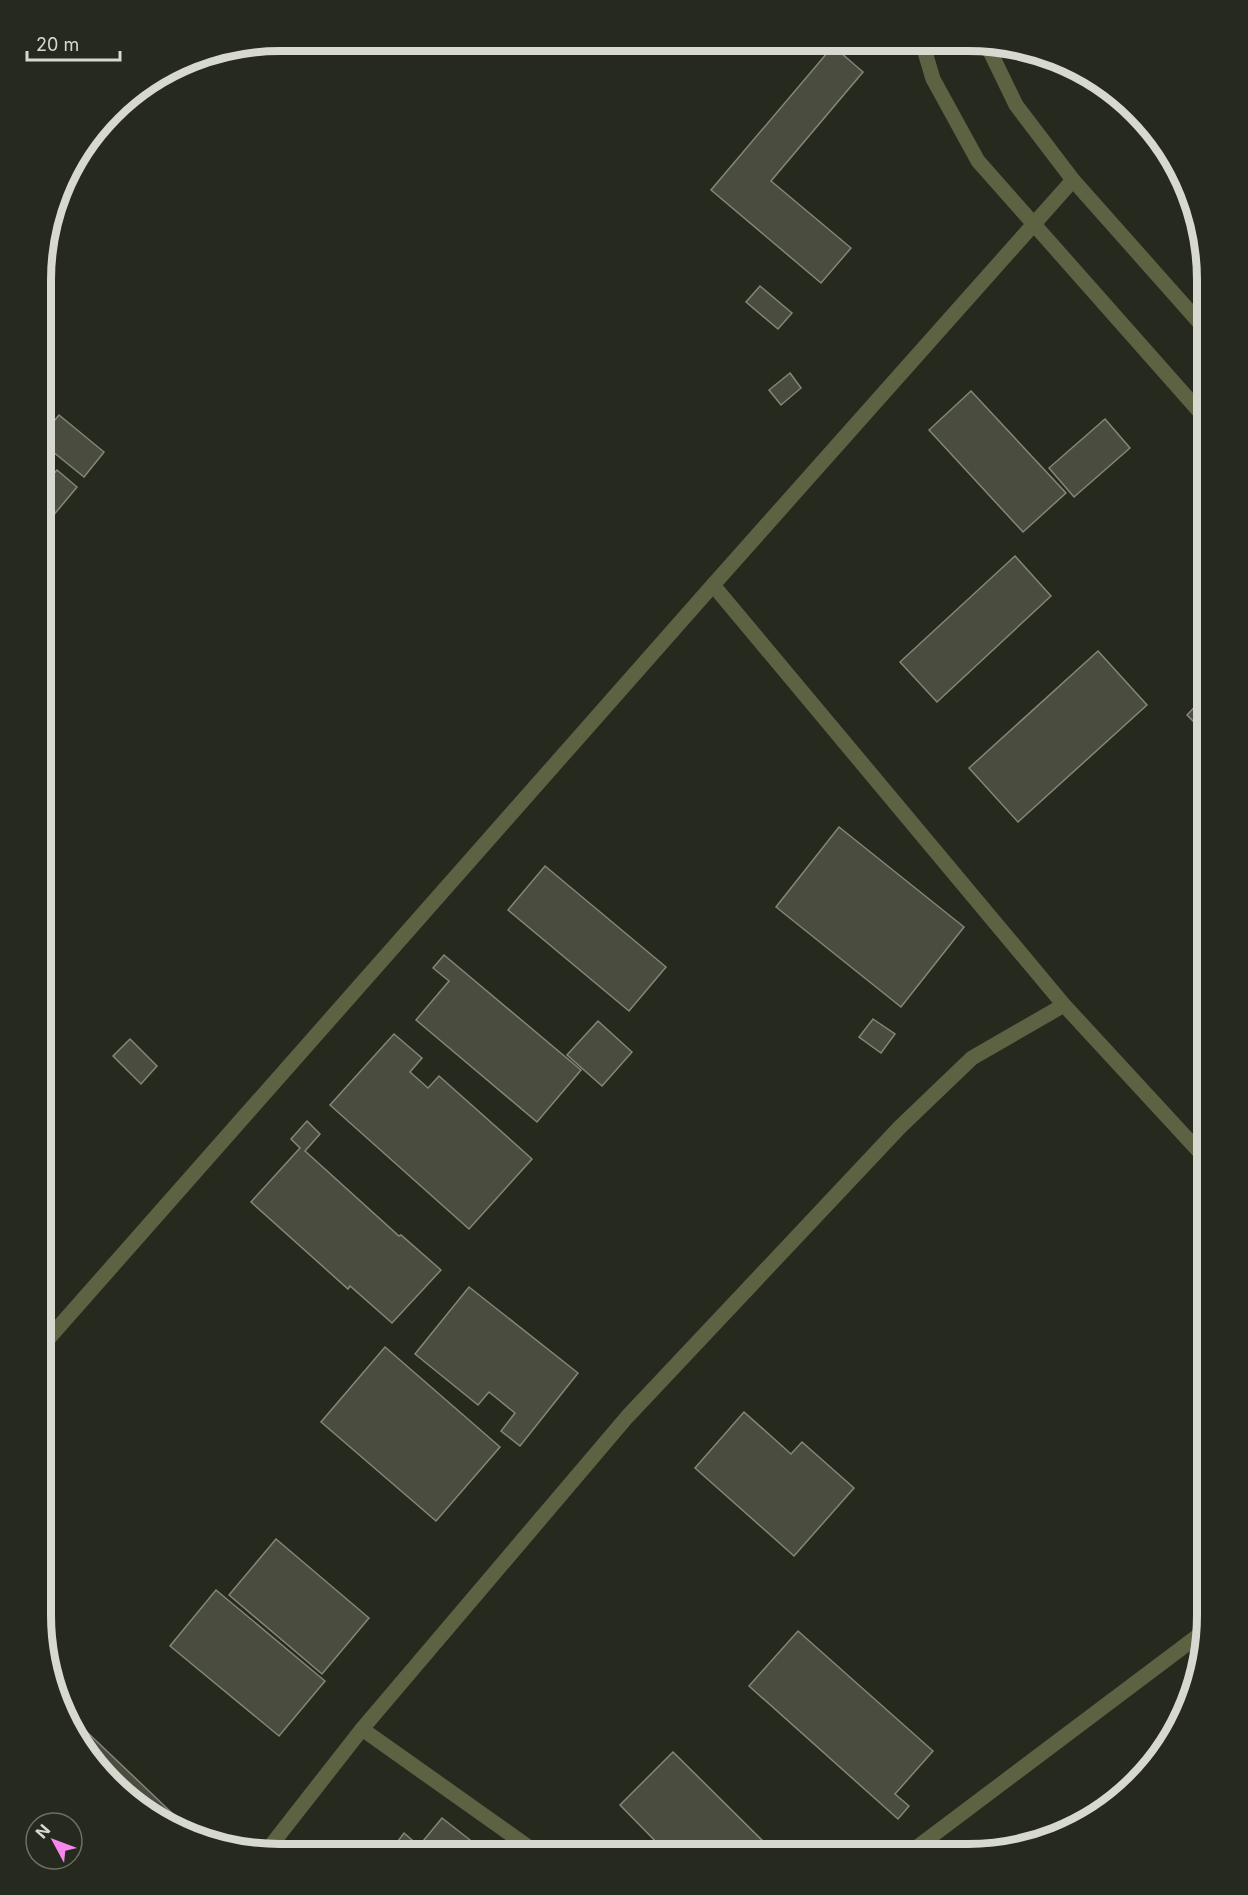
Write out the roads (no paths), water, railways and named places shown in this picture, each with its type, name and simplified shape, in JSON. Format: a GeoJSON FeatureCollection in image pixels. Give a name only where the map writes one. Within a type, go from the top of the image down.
{"type":"FeatureCollection","features":[{"type":"Feature","properties":{"kind":"street"},"geometry":{"type":"LineString","coordinates":[[925,51],[933,79],[978,161],[1197,408]]}},
{"type":"Feature","properties":{"kind":"street"},"geometry":{"type":"LineString","coordinates":[[990,52],[1016,105],[1073,180],[1197,319]]}},
{"type":"Feature","properties":{"kind":"street"},"geometry":{"type":"LineString","coordinates":[[51,1336],[1073,180]]}},
{"type":"Feature","properties":{"kind":"street"},"geometry":{"type":"LineString","coordinates":[[713,585],[1064,1005],[1197,1149]]}},
{"type":"Feature","properties":{"kind":"street"},"geometry":{"type":"LineString","coordinates":[[271,1844],[362,1729],[627,1417],[900,1127],[972,1058],[1064,1005]]}},
{"type":"Feature","properties":{"kind":"street"},"geometry":{"type":"LineString","coordinates":[[921,1844],[1196,1637]]}},
{"type":"Feature","properties":{"kind":"street"},"geometry":{"type":"LineString","coordinates":[[362,1729],[524,1844]]}}]}
